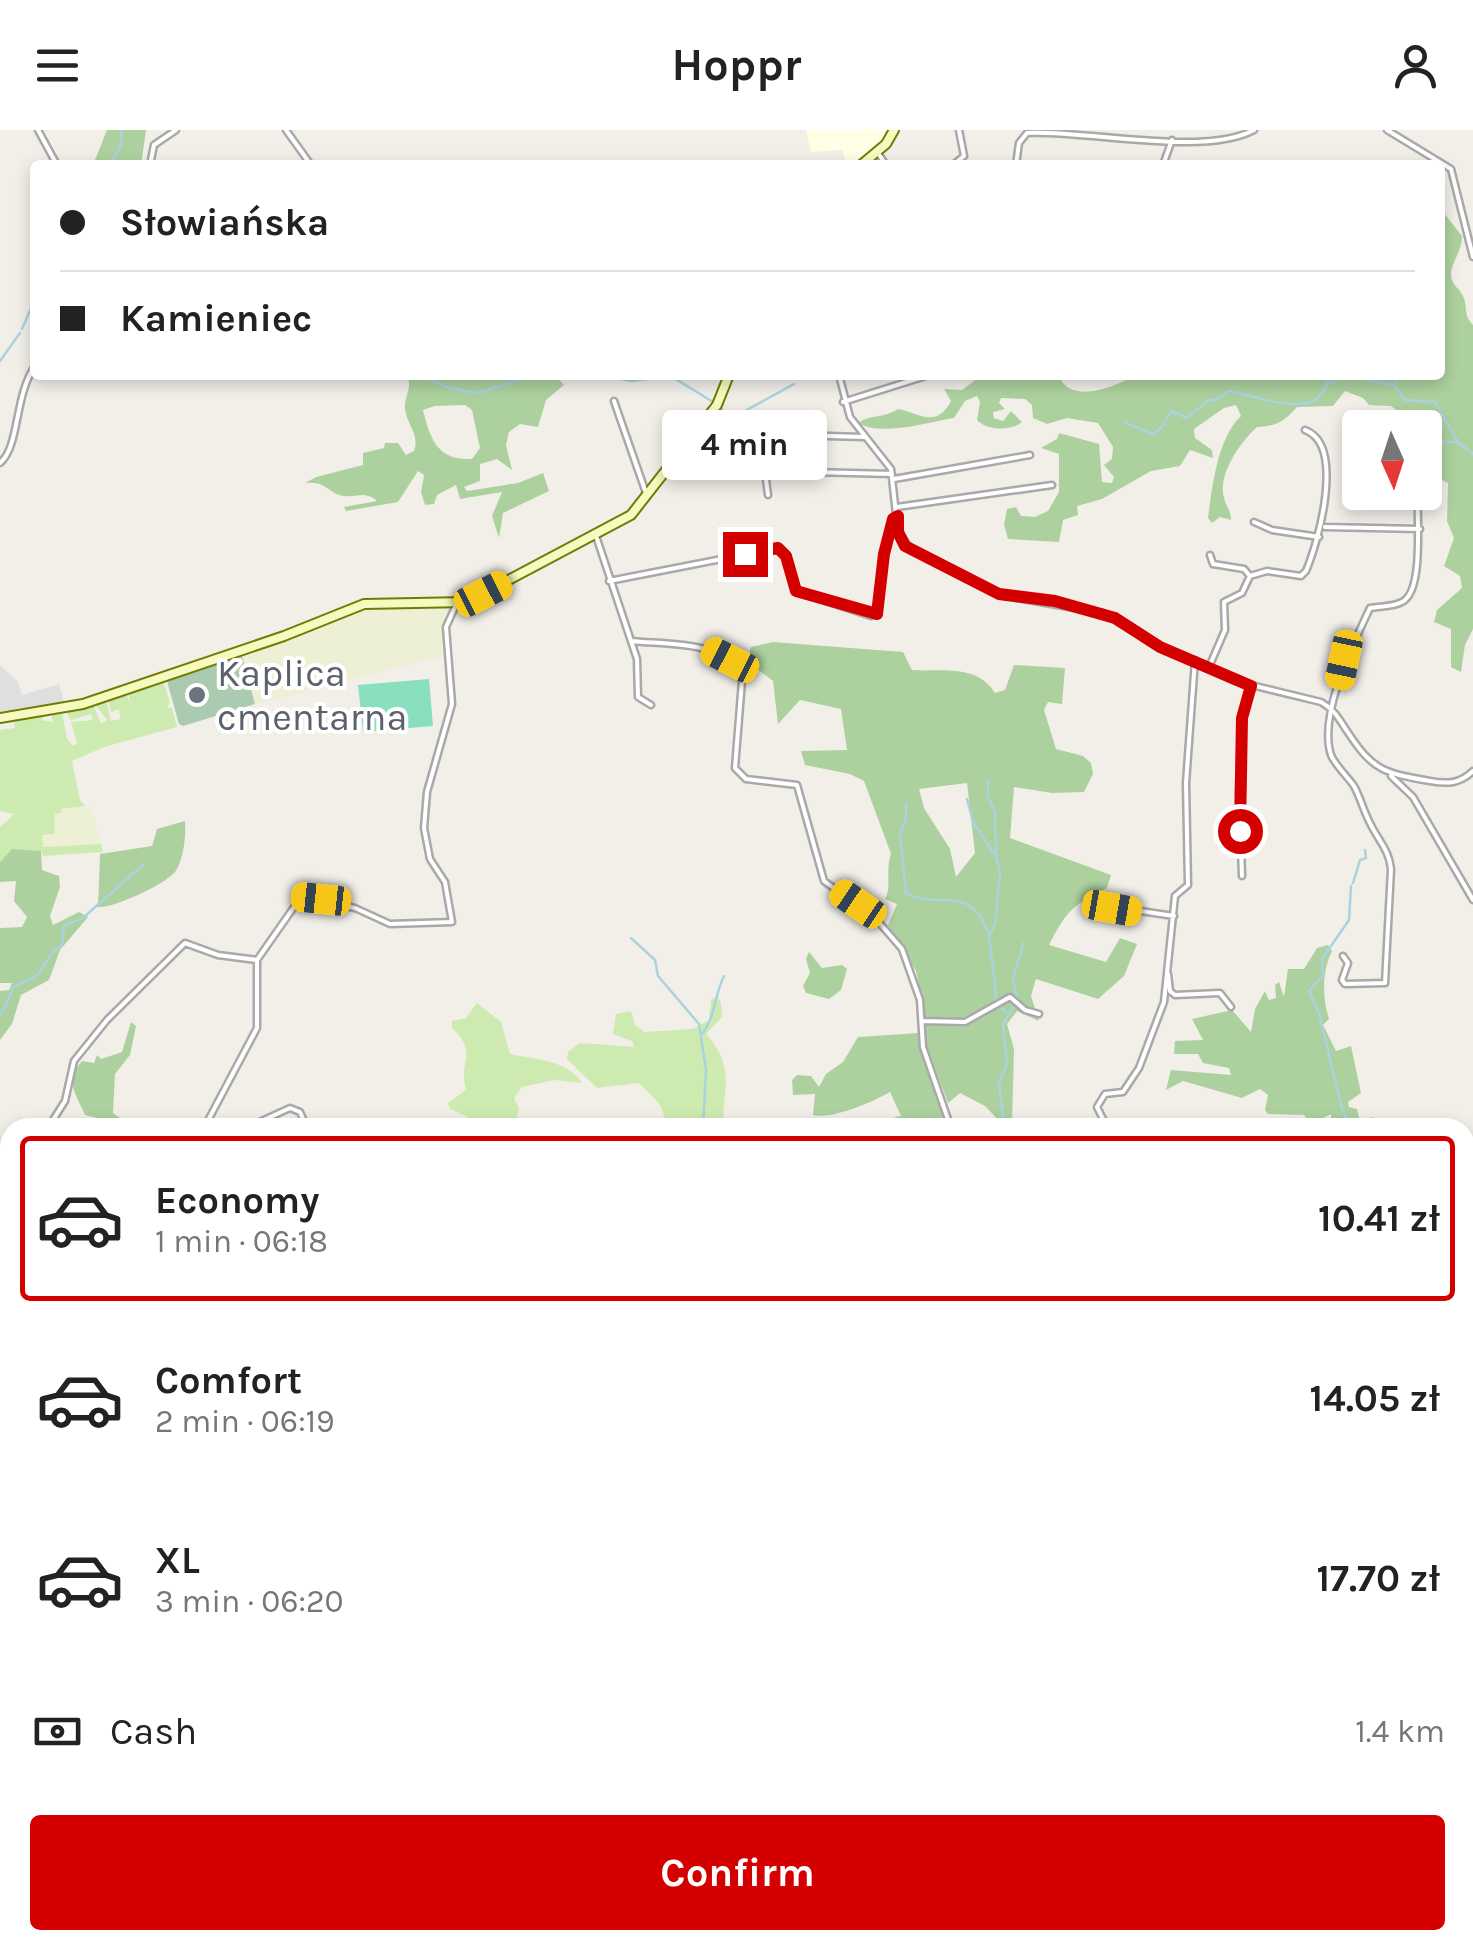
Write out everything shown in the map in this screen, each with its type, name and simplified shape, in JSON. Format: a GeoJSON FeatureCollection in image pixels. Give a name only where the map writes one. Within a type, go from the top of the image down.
{"type":"FeatureCollection","features":[{"type":"Feature","properties":{"kind":"street"},"geometry":{"type":"LineString","coordinates":[[38,130],[54,160]]}},
{"type":"Feature","properties":{"kind":"street"},"geometry":{"type":"LineString","coordinates":[[151,160],[154,145],[176,130]]}},
{"type":"Feature","properties":{"kind":"street"},"geometry":{"type":"LineString","coordinates":[[286,130],[307,160]]}},
{"type":"Feature","properties":{"kind":"street"},"geometry":{"type":"LineString","coordinates":[[869,160],[894,130]]}},
{"type":"Feature","properties":{"kind":"street"},"geometry":{"type":"LineString","coordinates":[[959,130],[964,156],[959,160]]}},
{"type":"Feature","properties":{"kind":"street"},"geometry":{"type":"LineString","coordinates":[[1154,139],[1155,130]]}},
{"type":"Feature","properties":{"kind":"street"},"geometry":{"type":"LineString","coordinates":[[1017,160],[1019,143],[1027,133],[1068,131],[1172,140],[1232,138],[1254,130]]}},
{"type":"Feature","properties":{"kind":"street"},"geometry":{"type":"LineString","coordinates":[[1387,130],[1435,160]]}},
{"type":"Feature","properties":{"kind":"street"},"geometry":{"type":"LineString","coordinates":[[1165,160],[1172,140]]}},
{"type":"Feature","properties":{"kind":"street"},"geometry":{"type":"LineString","coordinates":[[878,153],[883,160]]}},
{"type":"Feature","properties":{"kind":"street"},"geometry":{"type":"LineString","coordinates":[[1445,166],[1450,169],[1473,258]]}},
{"type":"Feature","properties":{"kind":"street"},"geometry":{"type":"LineString","coordinates":[[0,464],[10,452],[22,388],[30,374]]}},
{"type":"Feature","properties":{"kind":"street"},"geometry":{"type":"LineString","coordinates":[[0,718],[82,704],[284,636],[364,604],[467,602],[625,520],[647,498],[717,405],[726,380]]}},
{"type":"Feature","properties":{"kind":"street"},"geometry":{"type":"LineString","coordinates":[[840,380],[843,402],[893,477],[898,532],[905,546],[999,594],[1102,612],[1160,647],[1251,686],[1332,708],[1370,763],[1389,774],[1413,797],[1473,900]]}},
{"type":"Feature","properties":{"kind":"street"},"geometry":{"type":"LineString","coordinates":[[843,402],[913,380]]}},
{"type":"Feature","properties":{"kind":"street"},"geometry":{"type":"LineString","coordinates":[[614,401],[647,498]]}},
{"type":"Feature","properties":{"kind":"street"},"geometry":{"type":"LineString","coordinates":[[784,416],[783,430],[790,435],[865,438]]}},
{"type":"Feature","properties":{"kind":"street"},"geometry":{"type":"LineString","coordinates":[[1210,668],[1224,630],[1224,602],[1242,593],[1250,576],[1267,571],[1301,576],[1306,572],[1322,526],[1326,493],[1322,446],[1314,434],[1305,430]]}},
{"type":"Feature","properties":{"kind":"street"},"geometry":{"type":"LineString","coordinates":[[768,495],[765,472],[770,471],[893,477],[1030,455]]}},
{"type":"Feature","properties":{"kind":"street"},"geometry":{"type":"LineString","coordinates":[[897,507],[1052,485]]}},
{"type":"Feature","properties":{"kind":"street"},"geometry":{"type":"LineString","coordinates":[[1343,956],[1348,963],[1343,975],[1346,984],[1384,983],[1391,869],[1390,856],[1370,824],[1360,798],[1332,758],[1328,736],[1332,708],[1344,660],[1370,608],[1404,602],[1411,595],[1420,555],[1419,510]]}},
{"type":"Feature","properties":{"kind":"street"},"geometry":{"type":"LineString","coordinates":[[610,581],[778,548],[786,556],[796,591],[872,616],[877,614],[886,540],[893,519],[898,516]]}},
{"type":"Feature","properties":{"kind":"street"},"geometry":{"type":"LineString","coordinates":[[1254,522],[1272,530],[1319,537]]}},
{"type":"Feature","properties":{"kind":"street"},"geometry":{"type":"LineString","coordinates":[[1322,526],[1420,528]]}},
{"type":"Feature","properties":{"kind":"street"},"geometry":{"type":"LineString","coordinates":[[596,536],[637,659],[638,696],[651,705]]}},
{"type":"Feature","properties":{"kind":"street"},"geometry":{"type":"LineString","coordinates":[[1210,555],[1213,564],[1244,569],[1250,576]]}},
{"type":"Feature","properties":{"kind":"street"},"geometry":{"type":"LineString","coordinates":[[209,1118],[257,1028],[257,960],[301,896],[355,908],[390,924],[452,922],[445,882],[430,858],[424,828],[427,792],[452,704],[446,627],[456,605]]}},
{"type":"Feature","properties":{"kind":"street"},"geometry":{"type":"LineString","coordinates":[[631,641],[711,650],[739,670],[742,681],[735,764],[744,778],[796,785],[823,879],[883,925],[902,950],[916,986],[923,1047],[948,1118]]}},
{"type":"Feature","properties":{"kind":"street"},"geometry":{"type":"LineString","coordinates":[[1103,1118],[1097,1107],[1106,1094],[1123,1092],[1139,1068],[1164,1002],[1176,893],[1185,890],[1191,859],[1186,783],[1194,660]]}},
{"type":"Feature","properties":{"kind":"street"},"geometry":{"type":"LineString","coordinates":[[1242,876],[1242,718],[1251,686]]}},
{"type":"Feature","properties":{"kind":"street"},"geometry":{"type":"LineString","coordinates":[[1389,774],[1443,783],[1461,781],[1473,771]]}},
{"type":"Feature","properties":{"kind":"street"},"geometry":{"type":"LineString","coordinates":[[1087,902],[1174,916]]}},
{"type":"Feature","properties":{"kind":"street"},"geometry":{"type":"LineString","coordinates":[[54,1118],[65,1101],[74,1061],[107,1020],[185,943],[218,955],[257,960]]}},
{"type":"Feature","properties":{"kind":"street"},"geometry":{"type":"LineString","coordinates":[[1166,970],[1170,991],[1175,995],[1220,993],[1231,1007]]}},
{"type":"Feature","properties":{"kind":"street"},"geometry":{"type":"LineString","coordinates":[[922,1021],[965,1022],[1010,997],[1026,1010],[1039,1014]]}},
{"type":"Feature","properties":{"kind":"street"},"geometry":{"type":"LineString","coordinates":[[268,1118],[290,1108],[300,1112],[303,1118]]}},
{"type":"Feature","properties":{"kind":"shaded area"},"geometry":{"type":"Polygon","coordinates":[[[806,130],[889,130],[881,144],[862,160],[845,160],[842,150],[811,152],[806,130]]]}},
{"type":"Feature","properties":{"kind":"shaded area"},"geometry":{"type":"Polygon","coordinates":[[[364,607],[451,609],[443,629],[444,656],[256,704],[242,656],[364,607]]]}},
{"type":"Feature","properties":{"kind":"shaded area"},"geometry":{"type":"Polygon","coordinates":[[[242,656],[255,704],[179,724],[167,681],[242,656]]]}},
{"type":"Feature","properties":{"kind":"shaded area"},"geometry":{"type":"Polygon","coordinates":[[[0,665],[18,682],[22,695],[59,684],[64,702],[0,714],[0,665]]]}},
{"type":"Feature","properties":{"kind":"shaded area"},"geometry":{"type":"Polygon","coordinates":[[[61,809],[92,809],[101,844],[43,847],[42,835],[55,814],[61,809]]]}},
{"type":"Feature","properties":{"kind":"green space"},"geometry":{"type":"Polygon","coordinates":[[[107,130],[146,130],[142,160],[95,160],[107,130]]]}},
{"type":"Feature","properties":{"kind":"green space"},"geometry":{"type":"Polygon","coordinates":[[[1445,214],[1462,236],[1451,278],[1463,296],[1473,325],[1473,629],[1465,645],[1461,672],[1451,667],[1451,629],[1434,622],[1437,610],[1462,588],[1460,576],[1444,566],[1454,538],[1447,521],[1448,483],[1442,479],[1442,410],[1396,410],[1369,405],[1363,398],[1345,391],[1333,406],[1297,407],[1279,422],[1257,427],[1244,441],[1224,479],[1224,498],[1231,520],[1220,517],[1212,523],[1208,518],[1217,463],[1227,436],[1241,416],[1236,405],[1224,408],[1194,429],[1195,438],[1212,450],[1213,458],[1190,450],[1180,466],[1151,471],[1102,499],[1077,506],[1078,515],[1063,520],[1059,542],[1008,539],[1004,525],[1007,509],[1016,507],[1021,516],[1035,517],[1048,511],[1059,492],[1059,454],[1041,448],[1057,439],[1059,433],[1099,444],[1102,482],[1112,483],[1114,477],[1104,465],[1112,459],[1113,447],[1098,423],[1067,418],[1047,424],[1033,418],[1032,405],[1025,399],[1001,398],[999,403],[1005,409],[993,412],[994,418],[1003,421],[1011,411],[1022,422],[993,428],[977,420],[977,396],[965,401],[954,418],[892,429],[859,423],[898,409],[926,417],[939,415],[951,401],[944,389],[962,390],[975,380],[1062,380],[1073,390],[1095,391],[1125,380],[1445,380],[1445,214]]]}},
{"type":"Feature","properties":{"kind":"green space"},"geometry":{"type":"Polygon","coordinates":[[[409,380],[560,380],[564,385],[546,400],[538,427],[520,424],[509,432],[506,445],[512,470],[497,459],[480,464],[480,481],[464,487],[467,491],[518,483],[543,473],[549,491],[503,513],[499,538],[492,516],[502,492],[460,499],[456,485],[437,495],[434,504],[425,505],[421,492],[424,475],[418,471],[398,502],[346,511],[344,507],[377,501],[364,495],[338,495],[319,484],[305,483],[363,465],[363,453],[384,448],[385,443],[398,443],[406,455],[414,451],[415,440],[405,409],[409,380]],[[465,405],[423,410],[432,438],[443,452],[472,459],[480,448],[472,410],[465,405]]]}},
{"type":"Feature","properties":{"kind":"green space"},"geometry":{"type":"Polygon","coordinates":[[[773,642],[903,652],[912,670],[969,674],[979,677],[995,693],[1005,690],[1014,665],[1065,668],[1062,704],[1048,702],[1044,710],[1056,749],[1083,756],[1091,763],[1093,774],[1084,792],[1052,793],[1014,787],[1010,838],[1111,875],[1107,888],[1072,910],[1049,945],[1106,962],[1120,938],[1137,944],[1124,976],[1098,999],[1036,979],[1031,996],[1039,1021],[1017,1011],[1007,1024],[1014,1049],[1012,1118],[996,1118],[985,1106],[960,1093],[948,1103],[926,1044],[925,1013],[916,971],[888,925],[897,904],[885,899],[891,854],[864,781],[850,774],[805,765],[801,751],[847,750],[841,709],[800,700],[778,724],[773,681],[748,662],[751,647],[773,642]],[[967,783],[919,789],[924,808],[950,849],[956,877],[975,853],[967,783]]]}},
{"type":"Feature","properties":{"kind":"green space"},"geometry":{"type":"Polygon","coordinates":[[[429,679],[433,726],[363,732],[358,685],[429,679]]]}},
{"type":"Feature","properties":{"kind":"green space"},"geometry":{"type":"Polygon","coordinates":[[[163,681],[170,702],[167,708],[172,708],[177,727],[104,747],[72,761],[80,800],[85,806],[61,809],[61,813],[55,814],[54,834],[42,835],[43,847],[101,844],[103,852],[43,856],[41,851],[6,857],[0,862],[0,827],[14,814],[0,811],[0,730],[15,728],[14,719],[47,713],[41,720],[53,722],[51,712],[62,711],[67,739],[73,746],[77,743],[71,722],[93,720],[91,714],[71,720],[65,710],[93,704],[101,724],[107,720],[95,704],[106,700],[111,721],[120,719],[119,709],[111,712],[108,699],[126,693],[130,704],[128,692],[163,681]]]}},
{"type":"Feature","properties":{"kind":"green space"},"geometry":{"type":"Polygon","coordinates":[[[185,821],[183,852],[172,875],[140,894],[98,907],[100,854],[152,846],[157,829],[185,821]]]}},
{"type":"Feature","properties":{"kind":"green space"},"geometry":{"type":"Polygon","coordinates":[[[12,849],[41,851],[42,870],[59,876],[60,887],[50,916],[53,925],[79,912],[88,917],[60,950],[49,980],[21,995],[12,1024],[0,1040],[0,991],[9,990],[12,983],[0,983],[0,928],[22,927],[27,917],[14,901],[16,881],[0,882],[0,862],[12,849]]]}},
{"type":"Feature","properties":{"kind":"green space"},"geometry":{"type":"Polygon","coordinates":[[[1328,945],[1332,951],[1324,993],[1329,1019],[1323,1025],[1336,1051],[1351,1046],[1361,1093],[1348,1102],[1349,1107],[1357,1109],[1359,1118],[1268,1114],[1268,1095],[1260,1089],[1242,1098],[1183,1081],[1166,1090],[1171,1070],[1231,1075],[1229,1068],[1203,1063],[1198,1054],[1174,1054],[1175,1041],[1203,1040],[1192,1019],[1232,1010],[1251,1032],[1255,1009],[1265,991],[1269,1000],[1276,998],[1275,985],[1279,982],[1284,997],[1288,969],[1304,969],[1317,948],[1328,945]]]}},
{"type":"Feature","properties":{"kind":"green space"},"geometry":{"type":"Polygon","coordinates":[[[809,952],[822,968],[842,965],[847,969],[841,990],[829,999],[806,993],[803,986],[810,973],[806,959],[809,952]]]}},
{"type":"Feature","properties":{"kind":"green space"},"geometry":{"type":"Polygon","coordinates":[[[716,996],[721,1002],[722,1017],[706,1034],[725,1067],[724,1118],[664,1118],[661,1107],[639,1083],[597,1088],[567,1059],[568,1052],[580,1043],[634,1047],[632,1041],[613,1034],[616,1014],[631,1011],[635,1025],[644,1032],[693,1029],[709,1020],[711,1000],[716,996]]]}},
{"type":"Feature","properties":{"kind":"green space"},"geometry":{"type":"Polygon","coordinates":[[[477,1003],[501,1022],[510,1054],[559,1065],[582,1083],[555,1080],[522,1087],[514,1098],[519,1108],[517,1118],[468,1118],[450,1109],[448,1103],[466,1090],[466,1051],[452,1021],[466,1018],[477,1003]]]}},
{"type":"Feature","properties":{"kind":"green space"},"geometry":{"type":"Polygon","coordinates":[[[131,1022],[136,1026],[130,1055],[115,1074],[113,1113],[120,1118],[85,1115],[73,1088],[77,1068],[82,1061],[94,1063],[97,1055],[101,1059],[122,1052],[131,1022]]]}},
{"type":"Feature","properties":{"kind":"green space"},"geometry":{"type":"Polygon","coordinates":[[[919,1033],[945,1118],[895,1118],[901,1116],[890,1092],[852,1109],[813,1115],[815,1094],[793,1095],[792,1080],[797,1075],[811,1076],[819,1087],[826,1074],[843,1062],[858,1037],[919,1033]]]}},
{"type":"Feature","properties":{"kind":"waterway"},"geometry":{"type":"LineString","coordinates":[[113,160],[122,143],[121,130]]}},
{"type":"Feature","properties":{"kind":"waterway"},"geometry":{"type":"LineString","coordinates":[[22,329],[30,311]]}},
{"type":"Feature","properties":{"kind":"waterway"},"geometry":{"type":"LineString","coordinates":[[0,361],[20,333]]}},
{"type":"Feature","properties":{"kind":"waterway"},"geometry":{"type":"LineString","coordinates":[[432,380],[449,388],[478,393],[518,380]]}},
{"type":"Feature","properties":{"kind":"waterway"},"geometry":{"type":"LineString","coordinates":[[626,380],[640,380]]}},
{"type":"Feature","properties":{"kind":"waterway"},"geometry":{"type":"LineString","coordinates":[[677,380],[713,402]]}},
{"type":"Feature","properties":{"kind":"waterway"},"geometry":{"type":"LineString","coordinates":[[1124,422],[1153,434],[1171,411],[1187,418],[1210,399],[1215,401],[1229,391],[1299,404],[1322,394],[1327,381],[1337,380]]}},
{"type":"Feature","properties":{"kind":"waterway"},"geometry":{"type":"LineString","coordinates":[[1366,380],[1395,385]]}},
{"type":"Feature","properties":{"kind":"waterway"},"geometry":{"type":"LineString","coordinates":[[1396,380],[1404,400],[1435,402],[1458,442],[1473,454]]}},
{"type":"Feature","properties":{"kind":"waterway"},"geometry":{"type":"LineString","coordinates":[[719,406],[736,416],[794,384]]}},
{"type":"Feature","properties":{"kind":"waterway"},"geometry":{"type":"LineString","coordinates":[[1442,442],[1457,442]]}},
{"type":"Feature","properties":{"kind":"waterway"},"geometry":{"type":"LineString","coordinates":[[988,780],[988,797],[995,812],[996,855]]}},
{"type":"Feature","properties":{"kind":"waterway"},"geometry":{"type":"LineString","coordinates":[[967,799],[973,822],[996,857],[1000,873],[995,924],[989,936],[997,1001]]}},
{"type":"Feature","properties":{"kind":"waterway"},"geometry":{"type":"LineString","coordinates":[[906,803],[906,819],[900,833],[906,893],[930,900],[953,900],[973,908],[989,935]]}},
{"type":"Feature","properties":{"kind":"waterway"},"geometry":{"type":"LineString","coordinates":[[1353,883],[1360,860],[1366,858],[1365,850]]}},
{"type":"Feature","properties":{"kind":"waterway"},"geometry":{"type":"LineString","coordinates":[[0,1015],[14,987],[36,977],[62,945],[64,926],[84,917],[144,864]]}},
{"type":"Feature","properties":{"kind":"waterway"},"geometry":{"type":"LineString","coordinates":[[1346,1118],[1319,1013],[1309,991],[1323,976],[1322,959],[1349,920],[1351,886]]}},
{"type":"Feature","properties":{"kind":"waterway"},"geometry":{"type":"LineString","coordinates":[[631,938],[655,960],[658,976],[699,1024],[706,1070],[704,1118]]}},
{"type":"Feature","properties":{"kind":"waterway"},"geometry":{"type":"LineString","coordinates":[[1017,999],[1013,978],[1024,942]]}},
{"type":"Feature","properties":{"kind":"waterway"},"geometry":{"type":"LineString","coordinates":[[702,1034],[724,976]]}},
{"type":"Feature","properties":{"kind":"waterway"},"geometry":{"type":"LineString","coordinates":[[1003,1118],[999,1083],[1007,1064],[1003,1024],[1015,1005]]}},
{"type":"Feature","properties":{"kind":"waterway"},"geometry":{"type":"LineString","coordinates":[[1000,1006],[1006,1013]]}},
{"type":"Feature","properties":{"kind":"place","name":"Kaplica cmentarna"},"geometry":{"type":"Point","coordinates":[197,695]}},
{"type":"Feature","properties":{"kind":"route"},"geometry":{"type":"LineString","coordinates":[[745,554],[778,548],[786,556],[792,588],[796,591],[834,600],[872,616],[877,614],[886,540],[893,519],[898,516],[898,532],[905,546],[999,594],[1102,612],[1172,653],[1251,686],[1242,718],[1240,831]]}}]}
